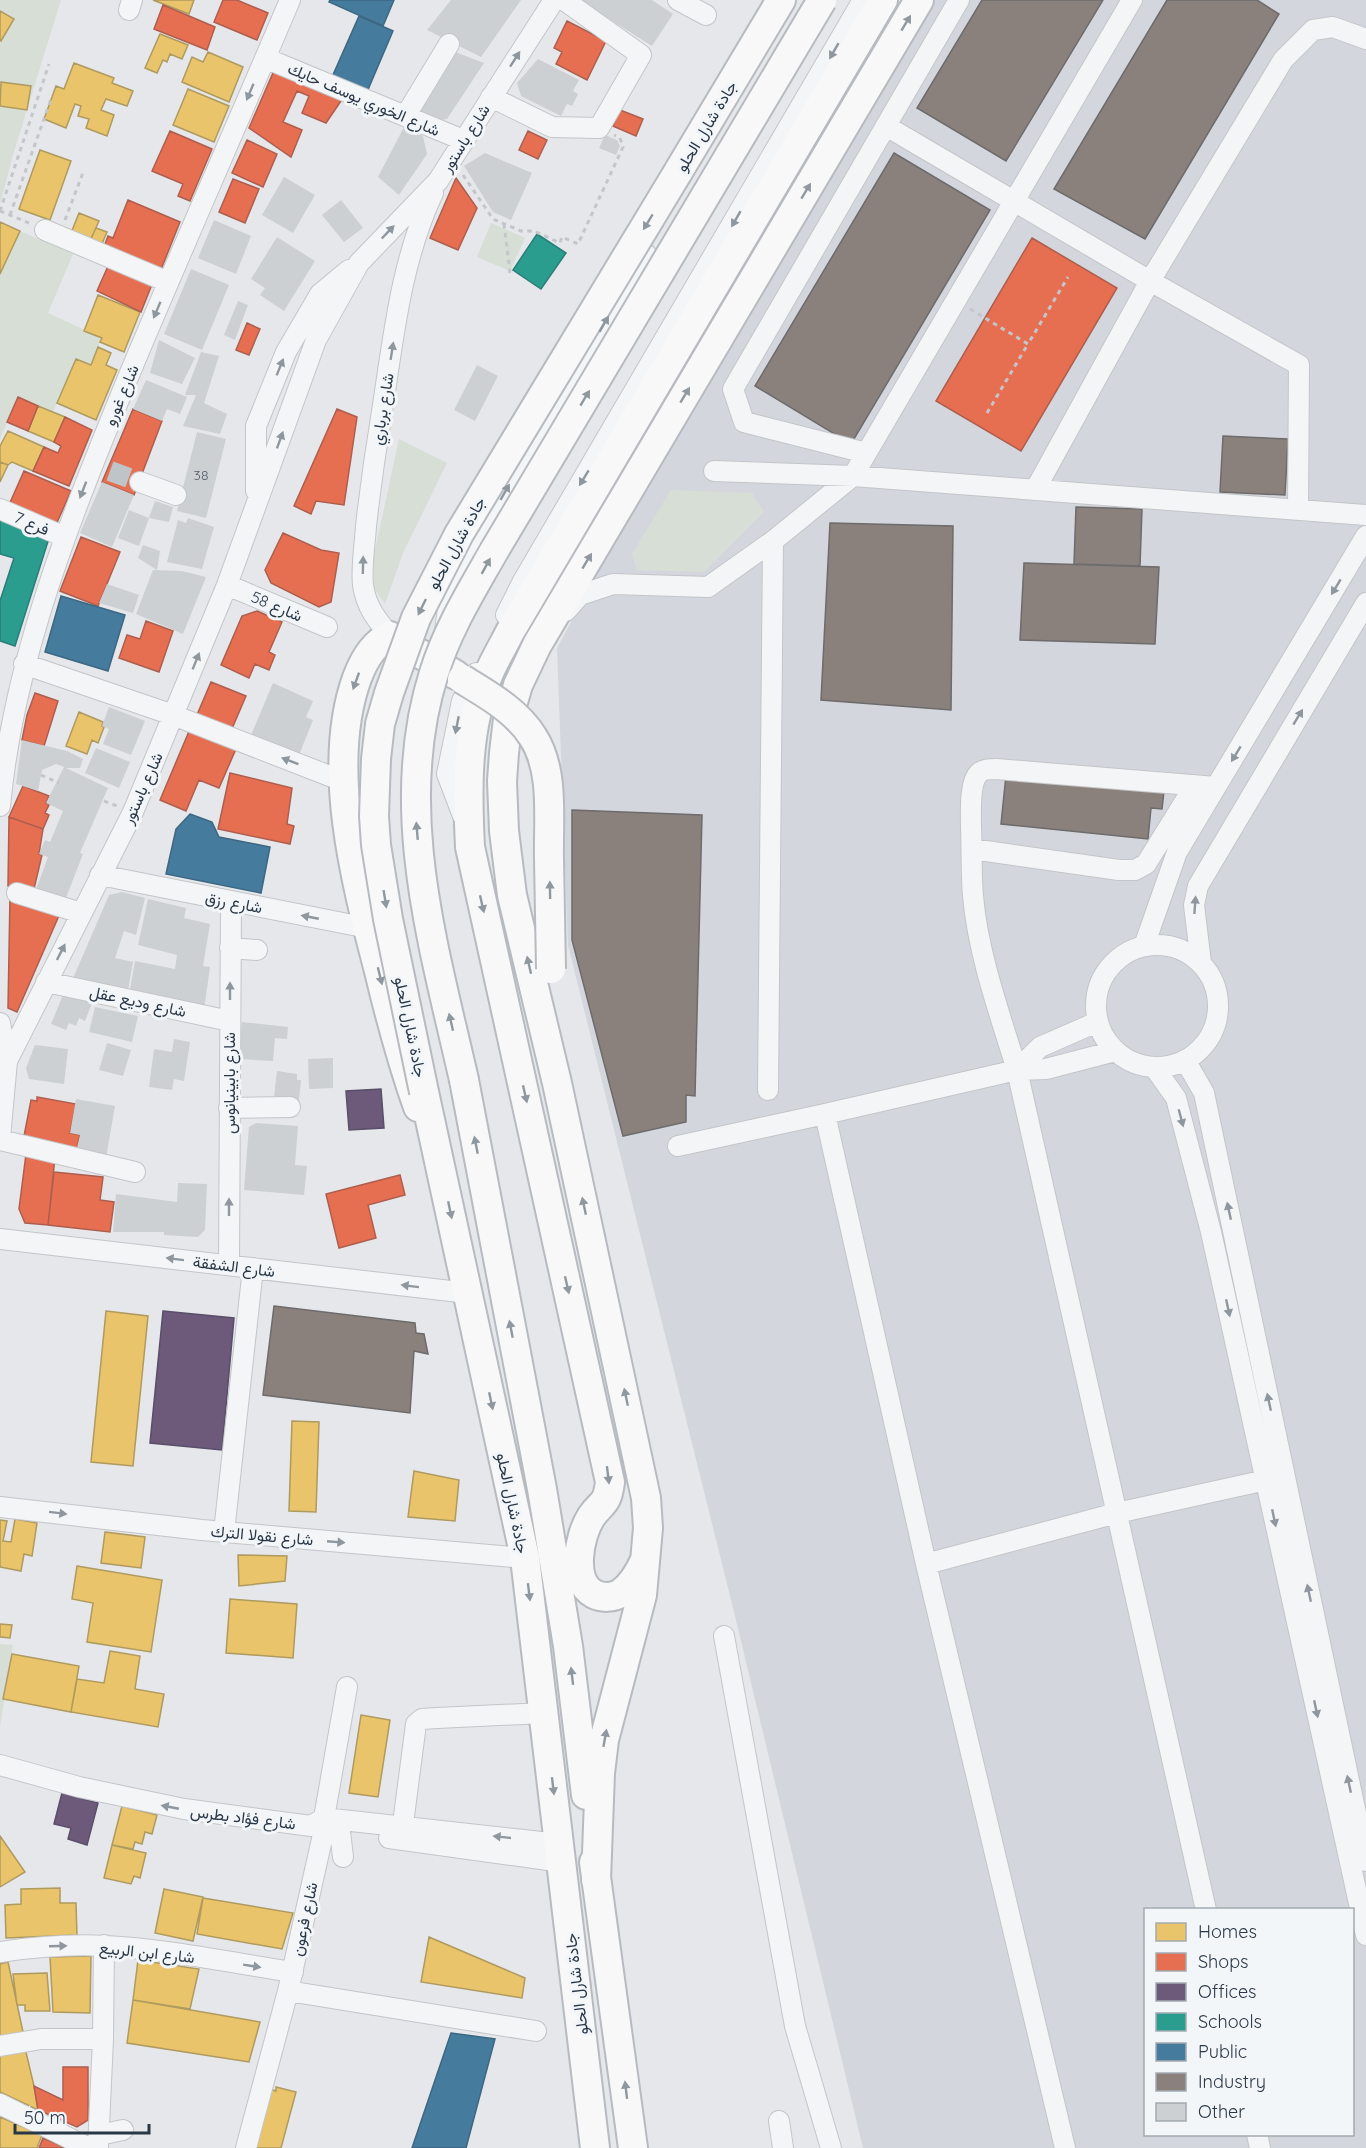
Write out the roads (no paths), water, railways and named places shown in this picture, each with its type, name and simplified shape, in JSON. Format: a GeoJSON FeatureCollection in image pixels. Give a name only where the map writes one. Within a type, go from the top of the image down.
{"type":"FeatureCollection","features":[{"type":"Feature","properties":{"kind":"highway"},"geometry":{"type":"LineString","coordinates":[[678,172],[759,0]]}},
{"type":"Feature","properties":{"kind":"highway","name":"جادة شارل الحلو"},"geometry":{"type":"LineString","coordinates":[[595,2148],[525,1558],[388,919],[376,845],[374,816],[376,759],[383,714],[416,618],[459,534],[781,0]]}},
{"type":"Feature","properties":{"kind":"highway","name":"جادة شارل الحلو"},"geometry":{"type":"LineString","coordinates":[[633,2148],[596,1880],[568,1646],[542,1489],[464,1080],[423,896],[415,816],[419,736],[434,673],[450,633],[494,551],[822,0]]}},
{"type":"Feature","properties":{"kind":"highway"},"geometry":{"type":"LineString","coordinates":[[646,1558],[632,1584],[619,1594],[609,1597],[593,1593],[584,1586],[580,1577],[579,1565],[583,1538],[592,1516],[604,1505],[608,1494],[608,1471],[470,847],[467,794],[470,751],[478,707],[489,674],[510,632],[883,0]]}},
{"type":"Feature","properties":{"kind":"highway"},"geometry":{"type":"LineString","coordinates":[[596,1880],[600,1773],[604,1740],[642,1595],[648,1528],[643,1476],[557,1083],[512,895],[504,831],[502,781],[508,718],[518,685],[537,645],[920,0]]}},
{"type":"Feature","properties":{"kind":"highway"},"geometry":{"type":"LineString","coordinates":[[437,1153],[402,1064],[368,928],[353,860],[345,782],[344,738],[351,694],[362,666],[373,649],[390,636],[500,702],[532,735],[543,760],[547,775],[551,969],[557,1083]]}},
{"type":"Feature","properties":{"kind":"highway"},"geometry":{"type":"LineString","coordinates":[[542,1489],[555,1506],[568,1515],[577,1518],[592,1516]]}},
{"type":"Feature","properties":{"kind":"street","name":"شارع غورو"},"geometry":{"type":"LineString","coordinates":[[0,799],[5,736],[24,664],[65,537],[101,468],[168,282],[290,0]]}},
{"type":"Feature","properties":{"kind":"street","name":"شارع باستور"},"geometry":{"type":"LineString","coordinates":[[256,506],[256,426],[286,352],[320,294],[358,263],[438,181],[554,0]]}},
{"type":"Feature","properties":{"kind":"street"},"geometry":{"type":"LineString","coordinates":[[491,97],[552,128],[599,128],[640,56],[564,0]]}},
{"type":"Feature","properties":{"kind":"street"},"geometry":{"type":"LineString","coordinates":[[678,0],[706,15]]}},
{"type":"Feature","properties":{"kind":"street"},"geometry":{"type":"LineString","coordinates":[[469,831],[447,774],[462,701],[523,581],[863,0]]}},
{"type":"Feature","properties":{"kind":"street"},"geometry":{"type":"LineString","coordinates":[[866,453],[744,422],[733,388],[959,0]]}},
{"type":"Feature","properties":{"kind":"street"},"geometry":{"type":"LineString","coordinates":[[537,645],[580,595],[614,584],[708,587],[773,541],[853,476],[1132,0]]}},
{"type":"Feature","properties":{"kind":"street"},"geometry":{"type":"LineString","coordinates":[[1035,490],[1150,281],[1283,60],[1313,30],[1333,27],[1366,39]]}},
{"type":"Feature","properties":{"kind":"street"},"geometry":{"type":"LineString","coordinates":[[406,115],[449,44]]}},
{"type":"Feature","properties":{"kind":"street","name":"شارع الخوري يوسف حايك"},"geometry":{"type":"LineString","coordinates":[[265,58],[463,140]]}},
{"type":"Feature","properties":{"kind":"street"},"geometry":{"type":"LineString","coordinates":[[886,126],[1150,281],[1299,365],[1299,510]]}},
{"type":"Feature","properties":{"kind":"street","name":"شارع برباري"},"geometry":{"type":"LineString","coordinates":[[390,636],[368,606],[363,585],[363,557],[372,470],[409,256],[438,181]]}},
{"type":"Feature","properties":{"kind":"street"},"geometry":{"type":"LineString","coordinates":[[52,233],[168,282]]}},
{"type":"Feature","properties":{"kind":"street"},"geometry":{"type":"LineString","coordinates":[[462,679],[450,659],[445,641],[447,607],[456,578],[645,254]]}},
{"type":"Feature","properties":{"kind":"street","name":"شارع باستور"},"geometry":{"type":"LineString","coordinates":[[7,1061],[133,812],[227,585],[316,340],[358,263]]}},
{"type":"Feature","properties":{"kind":"street"},"geometry":{"type":"LineString","coordinates":[[714,471],[853,476],[1366,515]]}},
{"type":"Feature","properties":{"kind":"street"},"geometry":{"type":"LineString","coordinates":[[140,482],[176,495]]}},
{"type":"Feature","properties":{"kind":"street","name":"فرع 7"},"geometry":{"type":"LineString","coordinates":[[0,509],[65,537]]}},
{"type":"Feature","properties":{"kind":"street"},"geometry":{"type":"LineString","coordinates":[[1144,946],[1177,852],[1366,536]]}},
{"type":"Feature","properties":{"kind":"street"},"geometry":{"type":"LineString","coordinates":[[768,1090],[773,541]]}},
{"type":"Feature","properties":{"kind":"street","name":"شارع 58"},"geometry":{"type":"LineString","coordinates":[[227,585],[327,627]]}},
{"type":"Feature","properties":{"kind":"street"},"geometry":{"type":"LineString","coordinates":[[1201,963],[1194,905],[1198,886],[1366,603]]}},
{"type":"Feature","properties":{"kind":"street"},"geometry":{"type":"LineString","coordinates":[[24,664],[173,715],[345,782]]}},
{"type":"Feature","properties":{"kind":"street"},"geometry":{"type":"LineString","coordinates":[[1206,1908],[1017,1070],[992,990],[973,897],[971,817],[973,785],[977,775],[984,770],[996,769],[1216,787]]}},
{"type":"Feature","properties":{"kind":"street"},"geometry":{"type":"LineString","coordinates":[[972,849],[1119,870],[1135,870],[1146,864],[1195,785]]}},
{"type":"Feature","properties":{"kind":"street","name":"شارع رزق"},"geometry":{"type":"LineString","coordinates":[[100,875],[368,928]]}},
{"type":"Feature","properties":{"kind":"street"},"geometry":{"type":"LineString","coordinates":[[17,893],[81,913]]}},
{"type":"Feature","properties":{"kind":"street","name":"شارع بابينيانوس"},"geometry":{"type":"LineString","coordinates":[[229,1265],[231,901]]}},
{"type":"Feature","properties":{"kind":"street"},"geometry":{"type":"LineString","coordinates":[[1164,945],[1184,951],[1201,963],[1211,977],[1217,993],[1218,1009],[1213,1030],[1202,1047],[1185,1060],[1170,1066],[1154,1067],[1127,1060],[1115,1051],[1104,1038],[1097,1022],[1095,1002],[1100,983],[1110,966],[1125,953],[1144,946],[1164,945]]}},
{"type":"Feature","properties":{"kind":"street"},"geometry":{"type":"LineString","coordinates":[[230,948],[256,950]]}},
{"type":"Feature","properties":{"kind":"street","name":"شارع وديع عقل"},"geometry":{"type":"LineString","coordinates":[[46,982],[230,1021]]}},
{"type":"Feature","properties":{"kind":"street"},"geometry":{"type":"LineString","coordinates":[[0,1022],[12,1029],[24,1024]]}},
{"type":"Feature","properties":{"kind":"street"},"geometry":{"type":"LineString","coordinates":[[0,1022],[7,1061],[0,1139],[135,1172]]}},
{"type":"Feature","properties":{"kind":"street"},"geometry":{"type":"LineString","coordinates":[[1017,1070],[1029,1055],[1040,1047],[1097,1022]]}},
{"type":"Feature","properties":{"kind":"street"},"geometry":{"type":"LineString","coordinates":[[678,1146],[1017,1070],[1046,1069],[1115,1051]]}},
{"type":"Feature","properties":{"kind":"street"},"geometry":{"type":"LineString","coordinates":[[1185,1060],[1204,1093],[1366,1861]]}},
{"type":"Feature","properties":{"kind":"street"},"geometry":{"type":"LineString","coordinates":[[1154,1067],[1176,1098],[1211,1232],[1363,1905],[1366,1935]]}},
{"type":"Feature","properties":{"kind":"street"},"geometry":{"type":"LineString","coordinates":[[230,1108],[290,1107]]}},
{"type":"Feature","properties":{"kind":"street"},"geometry":{"type":"LineString","coordinates":[[825,1114],[926,1564],[1065,2148]]}},
{"type":"Feature","properties":{"kind":"street","name":"شارع الشفقة"},"geometry":{"type":"LineString","coordinates":[[0,1239],[468,1293]]}},
{"type":"Feature","properties":{"kind":"street"},"geometry":{"type":"LineString","coordinates":[[224,1532],[253,1268]]}},
{"type":"Feature","properties":{"kind":"street"},"geometry":{"type":"LineString","coordinates":[[926,1564],[1117,1513],[1266,1480]]}},
{"type":"Feature","properties":{"kind":"street","name":"شارع نقولا الترك"},"geometry":{"type":"LineString","coordinates":[[0,1507],[224,1532],[525,1558]]}},
{"type":"Feature","properties":{"kind":"street"},"geometry":{"type":"LineString","coordinates":[[724,1636],[795,2026],[831,2148]]}},
{"type":"Feature","properties":{"kind":"street","name":"شارع فرعون"},"geometry":{"type":"LineString","coordinates":[[236,2148],[287,1971],[325,1827],[347,1688]]}},
{"type":"Feature","properties":{"kind":"street"},"geometry":{"type":"LineString","coordinates":[[402,1833],[416,1724],[422,1719],[544,1713]]}},
{"type":"Feature","properties":{"kind":"street","name":"شارع فؤاد بطرس"},"geometry":{"type":"LineString","coordinates":[[0,1765],[79,1788],[184,1809],[561,1853]]}},
{"type":"Feature","properties":{"kind":"street"},"geometry":{"type":"LineString","coordinates":[[325,1827],[343,1857]]}},
{"type":"Feature","properties":{"kind":"street"},"geometry":{"type":"LineString","coordinates":[[95,2144],[103,2039],[104,1946]]}},
{"type":"Feature","properties":{"kind":"street","name":"شارع ابن الربيع"},"geometry":{"type":"LineString","coordinates":[[0,1952],[50,1947],[104,1946],[148,1950],[287,1971]]}},
{"type":"Feature","properties":{"kind":"street","name":"شارع فرعون"},"geometry":{"type":"LineString","coordinates":[[246,2148],[288,1991],[287,1971]]}},
{"type":"Feature","properties":{"kind":"street"},"geometry":{"type":"LineString","coordinates":[[288,1991],[536,2031]]}},
{"type":"Feature","properties":{"kind":"street"},"geometry":{"type":"LineString","coordinates":[[0,2046],[40,2040],[103,2039]]}},
{"type":"Feature","properties":{"kind":"street"},"geometry":{"type":"LineString","coordinates":[[0,2104],[95,2144],[123,2130]]}},
{"type":"Feature","properties":{"kind":"street"},"geometry":{"type":"LineString","coordinates":[[779,2121],[783,2148]]}},
{"type":"Feature","properties":{"kind":"tunnel"},"geometry":{"type":"LineString","coordinates":[[110,471],[140,482]]}}]}
